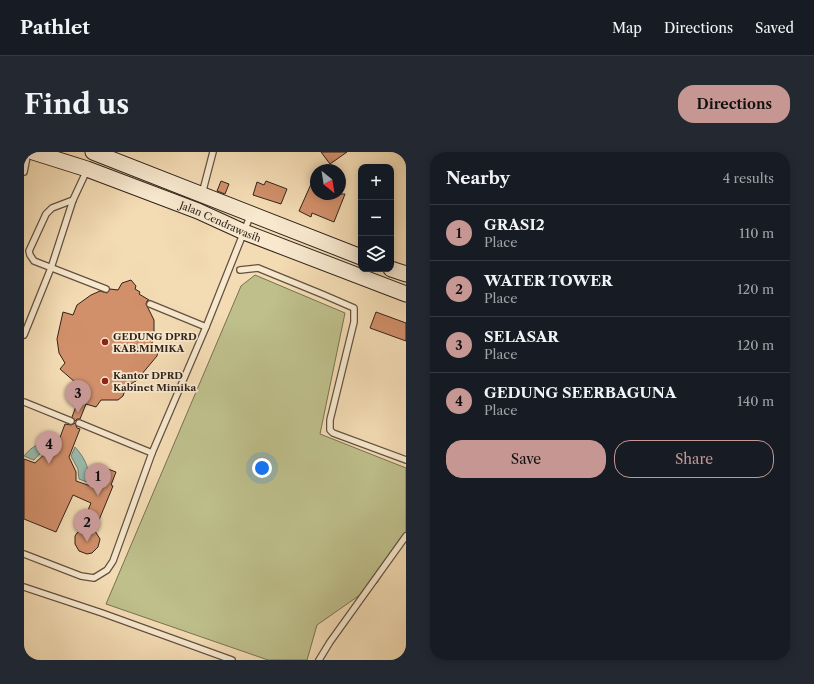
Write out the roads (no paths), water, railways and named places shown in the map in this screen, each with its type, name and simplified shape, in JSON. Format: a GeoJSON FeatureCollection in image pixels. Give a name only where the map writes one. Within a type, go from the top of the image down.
{"type":"FeatureCollection","features":[{"type":"Feature","properties":{"kind":"main road","name":"Jalan Cendrawasih"},"geometry":{"type":"LineString","coordinates":[[33,152],[87,169],[198,211],[244,232],[406,294]]}},
{"type":"Feature","properties":{"kind":"main road","name":"Jalan Cendrawasih"},"geometry":{"type":"LineString","coordinates":[[93,152],[203,191],[251,213],[358,256]]}},
{"type":"Feature","properties":{"kind":"main road"},"geometry":{"type":"LineString","coordinates":[[394,270],[406,274]]}},
{"type":"Feature","properties":{"kind":"lane"},"geometry":{"type":"LineString","coordinates":[[24,172],[28,152]]}},
{"type":"Feature","properties":{"kind":"lane"},"geometry":{"type":"LineString","coordinates":[[203,191],[213,152]]}},
{"type":"Feature","properties":{"kind":"lane"},"geometry":{"type":"LineString","coordinates":[[24,335],[50,268],[73,200],[87,169]]}},
{"type":"Feature","properties":{"kind":"lane"},"geometry":{"type":"LineString","coordinates":[[73,200],[52,208],[46,214],[29,251],[34,261],[106,289]]}},
{"type":"Feature","properties":{"kind":"lane"},"geometry":{"type":"LineString","coordinates":[[24,554],[81,576],[94,578],[106,570],[113,561],[152,453],[206,327],[251,213]]}},
{"type":"Feature","properties":{"kind":"lane"},"geometry":{"type":"LineString","coordinates":[[240,270],[258,268],[354,308],[354,322],[330,420],[330,430],[406,460]]}},
{"type":"Feature","properties":{"kind":"lane"},"geometry":{"type":"LineString","coordinates":[[150,304],[206,327]]}},
{"type":"Feature","properties":{"kind":"lane"},"geometry":{"type":"LineString","coordinates":[[24,402],[71,421]]}},
{"type":"Feature","properties":{"kind":"lane"},"geometry":{"type":"LineString","coordinates":[[78,423],[152,453]]}},
{"type":"Feature","properties":{"kind":"lane"},"geometry":{"type":"LineString","coordinates":[[319,660],[330,642],[406,536]]}},
{"type":"Feature","properties":{"kind":"lane"},"geometry":{"type":"LineString","coordinates":[[24,587],[102,613],[232,660]]}},
{"type":"Feature","properties":{"kind":"place","name":"GEDUNG DPRD KAB.MIMIKA"},"geometry":{"type":"Point","coordinates":[105,342]}},
{"type":"Feature","properties":{"kind":"place","name":"Kantor DPRD Kabinet Mimika"},"geometry":{"type":"Point","coordinates":[105,381]}},
{"type":"Feature","properties":{"kind":"place","name":"SELASAR"},"geometry":{"type":"Point","coordinates":[78,413]}},
{"type":"Feature","properties":{"kind":"place","name":"GEDUNG SEERBAGUNA"},"geometry":{"type":"Point","coordinates":[49,464]}},
{"type":"Feature","properties":{"kind":"place","name":"GRASI2"},"geometry":{"type":"Point","coordinates":[98,496]}},
{"type":"Feature","properties":{"kind":"place","name":"WATER TOWER"},"geometry":{"type":"Point","coordinates":[87,542]}}]}
